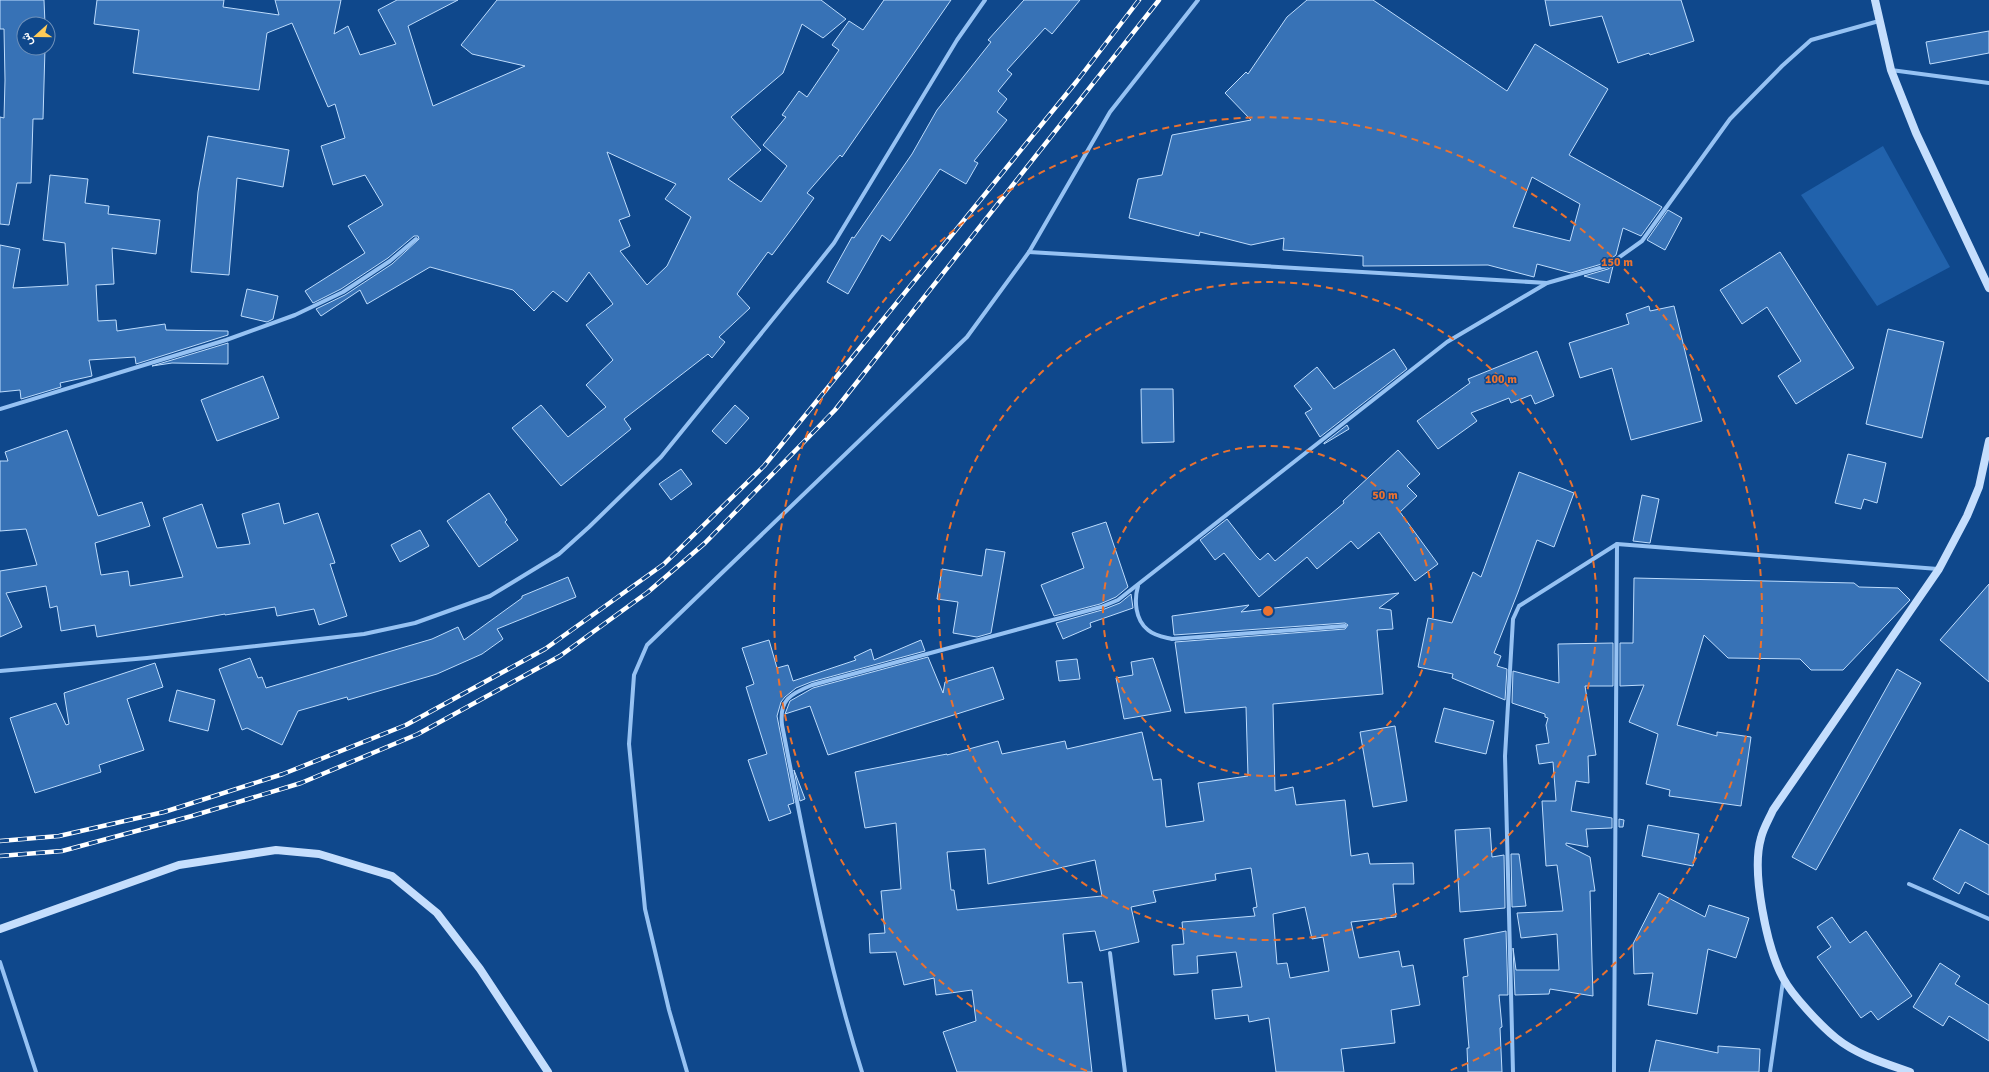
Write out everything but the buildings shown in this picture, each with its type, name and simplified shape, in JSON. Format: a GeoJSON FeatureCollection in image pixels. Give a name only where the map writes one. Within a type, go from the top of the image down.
{"type":"FeatureCollection","features":[{"type":"Feature","properties":{"kind":"street"},"geometry":{"type":"LineString","coordinates":[[0,671],[147,658],[364,634],[415,622],[490,596],[559,554],[589,528],[661,456],[811,272],[834,242],[957,40],[985,0]]}},
{"type":"Feature","properties":{"kind":"street"},"geometry":{"type":"LineString","coordinates":[[687,1072],[669,1010],[645,909],[629,744],[634,675],[647,645],[967,336],[1029,252],[1110,112],[1198,0]]}},
{"type":"Feature","properties":{"kind":"street"},"geometry":{"type":"LineString","coordinates":[[1875,0],[1891,70],[1916,133],[1989,288]]}},
{"type":"Feature","properties":{"kind":"street"},"geometry":{"type":"LineString","coordinates":[[862,1072],[852,1042],[813,886],[782,725],[781,715],[783,706],[795,692],[812,685],[1101,607],[1118,600],[1138,586],[1447,342],[1547,283],[1607,266],[1642,242],[1730,119],[1782,66],[1811,40],[1880,21]]}},
{"type":"Feature","properties":{"kind":"street"},"geometry":{"type":"LineString","coordinates":[[1891,70],[1989,83]]}},
{"type":"Feature","properties":{"kind":"street"},"geometry":{"type":"LineString","coordinates":[[0,409],[226,340],[295,316],[343,292],[390,262],[416,239]]}},
{"type":"Feature","properties":{"kind":"street"},"geometry":{"type":"LineString","coordinates":[[1029,252],[1547,283]]}},
{"type":"Feature","properties":{"kind":"street"},"geometry":{"type":"LineString","coordinates":[[1910,1072],[1864,1055],[1836,1038],[1816,1020],[1784,979],[1772,948],[1764,914],[1757,873],[1760,839],[1773,810],[1939,569],[1967,516],[1979,487],[1989,441]]}},
{"type":"Feature","properties":{"kind":"street"},"geometry":{"type":"LineString","coordinates":[[1514,1072],[1504,756],[1513,618],[1519,606],[1617,544],[1939,569]]}},
{"type":"Feature","properties":{"kind":"street"},"geometry":{"type":"LineString","coordinates":[[1614,1072],[1617,544]]}},
{"type":"Feature","properties":{"kind":"street"},"geometry":{"type":"LineString","coordinates":[[1138,586],[1135,596],[1136,606],[1147,630],[1157,635],[1172,639],[1345,626]]}},
{"type":"Feature","properties":{"kind":"street"},"geometry":{"type":"LineString","coordinates":[[0,929],[179,865],[276,850],[320,854],[392,876],[437,913],[480,969],[548,1072]]}},
{"type":"Feature","properties":{"kind":"street"},"geometry":{"type":"LineString","coordinates":[[1909,884],[1989,919]]}},
{"type":"Feature","properties":{"kind":"street"},"geometry":{"type":"LineString","coordinates":[[1110,953],[1125,1072]]}},
{"type":"Feature","properties":{"kind":"street"},"geometry":{"type":"LineString","coordinates":[[0,962],[36,1072]]}},
{"type":"Feature","properties":{"kind":"street"},"geometry":{"type":"LineString","coordinates":[[1770,1072],[1784,979]]}},
{"type":"Feature","properties":{"kind":"shaded area"},"geometry":{"type":"Polygon","coordinates":[[[1883,146],[1950,267],[1877,306],[1801,195],[1883,146]]]}},
{"type":"Feature","properties":{"kind":"railway"},"geometry":{"type":"LineString","coordinates":[[0,841],[59,836],[164,812],[283,774],[406,725],[545,649],[664,564],[764,466],[1077,81],[1139,0]]}},
{"type":"Feature","properties":{"kind":"railway"},"geometry":{"type":"LineString","coordinates":[[0,856],[62,851],[192,816],[301,783],[418,734],[560,656],[648,592],[705,543],[835,410],[1159,0]]}}]}
